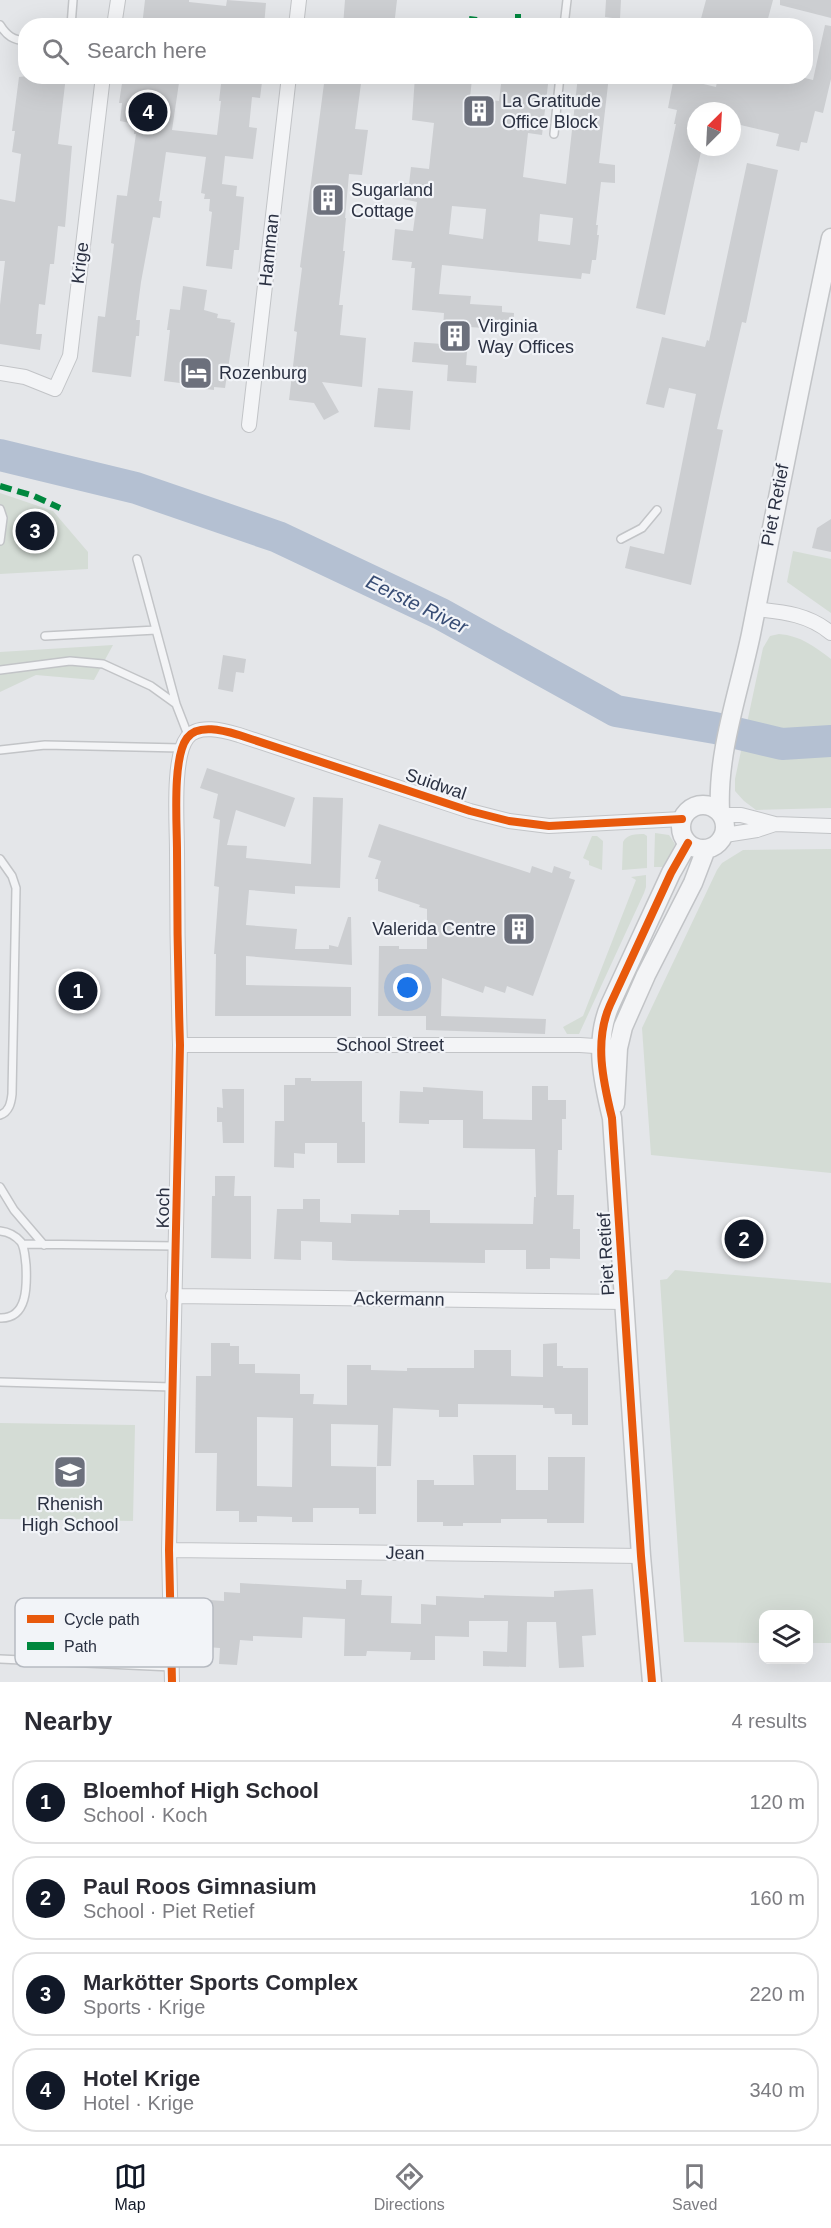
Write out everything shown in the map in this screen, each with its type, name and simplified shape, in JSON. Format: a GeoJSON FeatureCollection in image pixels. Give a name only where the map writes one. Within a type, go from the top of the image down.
{"type":"FeatureCollection","features":[{"type":"Feature","properties":{"kind":"street"},"geometry":{"type":"LineString","coordinates":[[115,18],[118,0]]}},
{"type":"Feature","properties":{"kind":"street"},"geometry":{"type":"LineString","coordinates":[[297,18],[299,0]]}},
{"type":"Feature","properties":{"kind":"street","name":"Krige"},"geometry":{"type":"LineString","coordinates":[[0,373],[25,377],[55,389],[70,356],[102,84]]}},
{"type":"Feature","properties":{"kind":"street","name":"Hamman"},"geometry":{"type":"LineString","coordinates":[[249,424],[288,84]]}},
{"type":"Feature","properties":{"kind":"street","name":"Piet Retief"},"geometry":{"type":"LineString","coordinates":[[722,813],[720,772],[831,238]]}},
{"type":"Feature","properties":{"kind":"street"},"geometry":{"type":"LineString","coordinates":[[755,609],[805,616],[831,633]]}},
{"type":"Feature","properties":{"kind":"street","name":"Suidwal"},"geometry":{"type":"LineString","coordinates":[[185,742],[197,731],[221,730],[470,811],[509,821],[549,825],[682,819]]}},
{"type":"Feature","properties":{"kind":"street","name":"Koch"},"geometry":{"type":"LineString","coordinates":[[170,1598],[173,1296],[177,1246],[180,1045],[177,781],[185,742]]}},
{"type":"Feature","properties":{"kind":"street","name":"Piet Retief"},"geometry":{"type":"LineString","coordinates":[[700,804],[720,772]]}},
{"type":"Feature","properties":{"kind":"street"},"geometry":{"type":"LineString","coordinates":[[722,813],[726,828],[717,844],[706,849],[699,849],[688,843],[683,836],[682,819],[686,812],[700,804],[714,807],[722,813],[741,815],[775,824],[831,826]]}},
{"type":"Feature","properties":{"kind":"street"},"geometry":{"type":"LineString","coordinates":[[724,835],[757,830],[775,824]]}},
{"type":"Feature","properties":{"kind":"street","name":"Piet Retief"},"geometry":{"type":"LineString","coordinates":[[652,1682],[641,1556],[612,1118],[616,1095],[609,1047],[602,1028],[607,1011],[671,873],[688,843]]}},
{"type":"Feature","properties":{"kind":"street","name":"Piet Retief"},"geometry":{"type":"LineString","coordinates":[[609,1047],[623,1027],[646,975],[693,884],[706,849]]}},
{"type":"Feature","properties":{"kind":"street","name":"School Street"},"geometry":{"type":"LineString","coordinates":[[180,1045],[609,1047]]}},
{"type":"Feature","properties":{"kind":"street","name":"Ackermann"},"geometry":{"type":"LineString","coordinates":[[173,1296],[624,1302]]}},
{"type":"Feature","properties":{"kind":"street","name":"Jean"},"geometry":{"type":"LineString","coordinates":[[169,1550],[641,1556]]}},
{"type":"Feature","properties":{"kind":"street","name":"Koch"},"geometry":{"type":"LineString","coordinates":[[172,1667],[172,1682]]}},
{"type":"Feature","properties":{"kind":"lane"},"geometry":{"type":"LineString","coordinates":[[72,18],[73,0]]}},
{"type":"Feature","properties":{"kind":"lane"},"geometry":{"type":"LineString","coordinates":[[565,18],[567,0]]}},
{"type":"Feature","properties":{"kind":"lane"},"geometry":{"type":"LineString","coordinates":[[0,25],[8,35],[18,40]]}},
{"type":"Feature","properties":{"kind":"lane"},"geometry":{"type":"LineString","coordinates":[[554,134],[559,84]]}},
{"type":"Feature","properties":{"kind":"lane"},"geometry":{"type":"LineString","coordinates":[[0,509],[3,518],[0,541]]}},
{"type":"Feature","properties":{"kind":"lane"},"geometry":{"type":"LineString","coordinates":[[621,538],[642,528],[657,510]]}},
{"type":"Feature","properties":{"kind":"lane"},"geometry":{"type":"LineString","coordinates":[[0,750],[45,745],[185,742],[136,559]]}},
{"type":"Feature","properties":{"kind":"lane"},"geometry":{"type":"LineString","coordinates":[[45,636],[156,630]]}},
{"type":"Feature","properties":{"kind":"lane"},"geometry":{"type":"LineString","coordinates":[[0,670],[70,661],[103,664],[151,686],[176,704]]}},
{"type":"Feature","properties":{"kind":"lane"},"geometry":{"type":"LineString","coordinates":[[0,859],[12,876],[16,888],[12,1094],[6,1113],[0,1115]]}},
{"type":"Feature","properties":{"kind":"lane"},"geometry":{"type":"LineString","coordinates":[[0,1186],[14,1210],[44,1245]]}},
{"type":"Feature","properties":{"kind":"lane"},"geometry":{"type":"LineString","coordinates":[[0,1232],[15,1235],[23,1244],[27,1278],[24,1300],[14,1316],[0,1318]]}},
{"type":"Feature","properties":{"kind":"lane"},"geometry":{"type":"LineString","coordinates":[[23,1244],[177,1246]]}},
{"type":"Feature","properties":{"kind":"lane"},"geometry":{"type":"LineString","coordinates":[[0,1382],[172,1386]]}},
{"type":"Feature","properties":{"kind":"lane"},"geometry":{"type":"LineString","coordinates":[[0,1659],[15,1660]]}},
{"type":"Feature","properties":{"kind":"shaded area"},"geometry":{"type":"Polygon","coordinates":[[[0,493],[53,511],[88,552],[88,569],[0,574],[0,493]]]}},
{"type":"Feature","properties":{"kind":"shaded area"},"geometry":{"type":"Polygon","coordinates":[[[793,551],[831,559],[831,613],[787,582],[793,551]]]}},
{"type":"Feature","properties":{"kind":"shaded area"},"geometry":{"type":"Polygon","coordinates":[[[779,634],[801,639],[831,659],[831,808],[756,810],[735,791],[735,779],[763,648],[770,636],[779,634]]]}},
{"type":"Feature","properties":{"kind":"shaded area"},"geometry":{"type":"Polygon","coordinates":[[[113,645],[94,680],[36,675],[0,692],[0,652],[113,645]]]}},
{"type":"Feature","properties":{"kind":"shaded area"},"geometry":{"type":"Polygon","coordinates":[[[655,833],[669,835],[675,844],[665,867],[654,867],[655,833]]]}},
{"type":"Feature","properties":{"kind":"shaded area"},"geometry":{"type":"Polygon","coordinates":[[[644,834],[647,836],[647,868],[622,870],[623,842],[629,836],[644,834]]]}},
{"type":"Feature","properties":{"kind":"shaded area"},"geometry":{"type":"Polygon","coordinates":[[[592,836],[597,836],[603,841],[602,870],[589,865],[589,861],[583,858],[592,836]]]}},
{"type":"Feature","properties":{"kind":"shaded area"},"geometry":{"type":"Polygon","coordinates":[[[831,849],[831,1173],[651,1155],[642,1028],[717,870],[722,863],[743,850],[831,849]]]}},
{"type":"Feature","properties":{"kind":"shaded area"},"geometry":{"type":"Polygon","coordinates":[[[646,875],[644,893],[579,1034],[567,1034],[563,1027],[583,1016],[636,880],[631,877],[646,875]]]}},
{"type":"Feature","properties":{"kind":"shaded area"},"geometry":{"type":"Polygon","coordinates":[[[675,1270],[831,1283],[831,1643],[813,1643],[813,1610],[759,1610],[759,1643],[684,1642],[660,1280],[667,1279],[675,1270]]]}},
{"type":"Feature","properties":{"kind":"shaded area"},"geometry":{"type":"Polygon","coordinates":[[[0,1423],[135,1425],[133,1521],[0,1519],[0,1423]]]}},
{"type":"Feature","properties":{"kind":"building"},"geometry":{"type":"Polygon","coordinates":[[[145,0],[189,0],[189,2],[226,6],[227,0],[266,3],[265,18],[143,18],[145,0]]]}},
{"type":"Feature","properties":{"kind":"building"},"geometry":{"type":"Polygon","coordinates":[[[345,0],[397,0],[395,18],[344,18],[345,0]]]}},
{"type":"Feature","properties":{"kind":"building"},"geometry":{"type":"Polygon","coordinates":[[[606,0],[621,0],[620,18],[605,17],[606,0]]]}},
{"type":"Feature","properties":{"kind":"building"},"geometry":{"type":"Polygon","coordinates":[[[706,0],[773,0],[768,18],[701,18],[706,0]]]}},
{"type":"Feature","properties":{"kind":"building"},"geometry":{"type":"Polygon","coordinates":[[[780,0],[831,0],[831,18],[780,5],[780,0]]]}},
{"type":"Feature","properties":{"kind":"building"},"geometry":{"type":"Polygon","coordinates":[[[825,25],[831,26],[831,79],[823,113],[815,111],[807,143],[801,142],[799,151],[776,146],[779,134],[741,125],[741,102],[687,102],[687,156],[700,156],[665,315],[636,308],[676,124],[674,124],[677,110],[668,108],[673,84],[703,84],[716,87],[717,84],[813,84],[825,25]]]}},
{"type":"Feature","properties":{"kind":"building"},"geometry":{"type":"Polygon","coordinates":[[[18,84],[65,84],[58,144],[72,146],[65,227],[58,226],[54,264],[50,264],[45,305],[39,304],[36,334],[42,334],[40,350],[0,344],[0,305],[5,261],[0,261],[0,199],[15,202],[21,154],[12,152],[15,131],[12,131],[18,84]]]}},
{"type":"Feature","properties":{"kind":"building"},"geometry":{"type":"Polygon","coordinates":[[[122,84],[179,84],[172,130],[217,135],[221,84],[262,84],[260,98],[252,97],[249,127],[257,128],[253,159],[225,156],[222,184],[237,186],[236,196],[244,197],[239,250],[234,250],[232,269],[206,266],[212,212],[209,211],[210,199],[204,199],[205,194],[201,193],[206,157],[166,152],[159,201],[162,201],[160,218],[153,217],[141,282],[136,320],[140,320],[139,336],[136,336],[131,377],[92,372],[98,316],[105,317],[114,244],[111,243],[117,195],[127,196],[136,134],[134,134],[135,124],[120,121],[122,103],[119,103],[122,84]]]}},
{"type":"Feature","properties":{"kind":"building"},"geometry":{"type":"Polygon","coordinates":[[[324,84],[361,84],[355,129],[368,130],[362,175],[349,174],[343,251],[345,251],[339,305],[343,305],[340,335],[366,338],[362,387],[322,382],[339,412],[324,420],[314,403],[289,400],[297,332],[294,331],[302,268],[300,267],[324,84]]]}},
{"type":"Feature","properties":{"kind":"building"},"geometry":{"type":"Polygon","coordinates":[[[414,84],[471,84],[470,98],[499,101],[501,84],[548,84],[542,135],[528,133],[523,177],[566,184],[577,84],[608,84],[599,163],[615,165],[615,183],[601,182],[596,225],[598,225],[597,235],[599,235],[596,260],[592,260],[590,274],[582,273],[581,279],[442,265],[439,294],[471,296],[470,304],[502,306],[502,312],[514,313],[513,330],[469,327],[466,365],[477,366],[476,383],[447,381],[448,365],[412,362],[414,342],[442,344],[444,313],[412,310],[415,268],[411,268],[412,262],[392,260],[395,229],[413,231],[417,202],[403,199],[405,183],[409,184],[411,167],[429,169],[434,123],[412,120],[414,84]],[[452,206],[449,234],[483,239],[486,209],[452,206]],[[540,214],[538,241],[570,245],[573,218],[540,214]]]}},
{"type":"Feature","properties":{"kind":"building"},"geometry":{"type":"Polygon","coordinates":[[[747,163],[778,170],[746,323],[742,322],[717,429],[723,430],[691,585],[625,568],[630,546],[664,554],[696,394],[669,388],[664,408],[646,404],[662,337],[705,347],[707,340],[709,341],[747,163]]]}},
{"type":"Feature","properties":{"kind":"building"},"geometry":{"type":"Polygon","coordinates":[[[183,286],[207,290],[204,310],[218,314],[217,318],[231,320],[230,322],[235,323],[225,388],[214,387],[214,390],[196,388],[196,385],[164,381],[170,309],[180,310],[183,286]]]}},
{"type":"Feature","properties":{"kind":"building"},"geometry":{"type":"Polygon","coordinates":[[[378,388],[413,391],[410,430],[374,427],[378,388]]]}},
{"type":"Feature","properties":{"kind":"building"},"geometry":{"type":"Polygon","coordinates":[[[831,519],[831,552],[812,548],[817,528],[831,519]]]}},
{"type":"Feature","properties":{"kind":"building"},"geometry":{"type":"Polygon","coordinates":[[[223,655],[246,659],[244,673],[236,672],[233,692],[218,689],[223,655]]]}},
{"type":"Feature","properties":{"kind":"building"},"geometry":{"type":"Polygon","coordinates":[[[207,768],[295,798],[285,827],[236,810],[227,845],[247,846],[246,858],[311,864],[313,797],[343,798],[340,888],[295,886],[295,894],[249,890],[246,925],[297,929],[295,949],[329,949],[329,945],[338,947],[348,917],[351,917],[352,965],[246,956],[246,985],[351,987],[351,1016],[215,1016],[216,954],[214,954],[219,887],[214,886],[220,820],[213,818],[218,794],[200,788],[207,768]]]}},
{"type":"Feature","properties":{"kind":"building"},"geometry":{"type":"Polygon","coordinates":[[[379,824],[530,873],[532,866],[552,873],[554,866],[571,872],[569,878],[575,880],[533,996],[507,986],[505,993],[485,986],[483,993],[442,978],[441,1016],[546,1019],[545,1034],[426,1030],[426,1016],[378,1016],[379,946],[427,949],[427,909],[378,891],[378,879],[375,879],[381,861],[368,857],[379,824]]]}},
{"type":"Feature","properties":{"kind":"building"},"geometry":{"type":"Polygon","coordinates":[[[295,1078],[311,1078],[311,1081],[362,1081],[365,1163],[337,1163],[337,1143],[305,1143],[305,1154],[294,1153],[294,1168],[274,1167],[275,1121],[284,1121],[284,1085],[295,1085],[295,1078]]]}},
{"type":"Feature","properties":{"kind":"building"},"geometry":{"type":"Polygon","coordinates":[[[532,1086],[548,1086],[548,1100],[566,1100],[566,1119],[562,1119],[562,1150],[558,1150],[557,1195],[574,1195],[573,1229],[580,1229],[580,1259],[550,1258],[550,1269],[526,1269],[526,1250],[485,1250],[485,1263],[332,1260],[332,1242],[301,1241],[301,1260],[274,1259],[277,1209],[303,1209],[303,1199],[320,1199],[320,1222],[351,1223],[351,1214],[399,1215],[399,1210],[430,1210],[430,1223],[533,1224],[534,1197],[536,1197],[535,1149],[463,1148],[463,1120],[429,1120],[429,1124],[399,1123],[400,1091],[423,1092],[423,1087],[483,1091],[483,1119],[532,1120],[532,1086]]]}},
{"type":"Feature","properties":{"kind":"building"},"geometry":{"type":"Polygon","coordinates":[[[222,1089],[244,1089],[244,1143],[223,1143],[222,1122],[217,1122],[217,1107],[223,1108],[222,1089]]]}},
{"type":"Feature","properties":{"kind":"building"},"geometry":{"type":"Polygon","coordinates":[[[215,1176],[235,1176],[234,1196],[251,1196],[251,1259],[211,1258],[212,1196],[215,1196],[215,1176]]]}},
{"type":"Feature","properties":{"kind":"building"},"geometry":{"type":"Polygon","coordinates":[[[211,1343],[230,1343],[230,1346],[239,1346],[239,1364],[255,1364],[255,1373],[300,1374],[300,1394],[314,1394],[313,1404],[347,1405],[347,1365],[371,1365],[371,1370],[407,1371],[407,1368],[474,1368],[474,1350],[511,1350],[511,1376],[543,1377],[543,1344],[557,1343],[557,1366],[588,1368],[588,1425],[572,1425],[572,1414],[555,1414],[554,1408],[543,1408],[543,1405],[458,1404],[458,1417],[439,1417],[439,1410],[393,1408],[391,1466],[377,1466],[378,1425],[331,1424],[331,1466],[376,1467],[376,1514],[359,1514],[359,1508],[313,1508],[313,1522],[292,1522],[292,1517],[257,1516],[257,1522],[239,1522],[239,1511],[216,1511],[217,1453],[195,1453],[196,1376],[211,1376],[211,1343]],[[257,1417],[257,1486],[292,1487],[293,1418],[257,1417]]]}},
{"type":"Feature","properties":{"kind":"building"},"geometry":{"type":"Polygon","coordinates":[[[473,1455],[516,1455],[516,1490],[548,1490],[548,1457],[585,1457],[584,1523],[547,1523],[547,1519],[501,1519],[501,1523],[463,1523],[463,1526],[443,1526],[443,1522],[417,1522],[417,1480],[434,1480],[434,1485],[474,1485],[473,1455]]]}},
{"type":"Feature","properties":{"kind":"building"},"geometry":{"type":"Polygon","coordinates":[[[346,1580],[362,1580],[361,1595],[392,1596],[391,1623],[421,1624],[421,1604],[436,1605],[436,1596],[554,1597],[554,1591],[593,1589],[596,1635],[582,1636],[584,1667],[559,1668],[556,1622],[527,1622],[526,1667],[483,1666],[483,1651],[507,1652],[508,1621],[469,1621],[469,1637],[435,1636],[435,1660],[410,1660],[411,1652],[367,1651],[366,1656],[344,1656],[345,1619],[303,1617],[302,1638],[253,1636],[253,1641],[240,1640],[237,1665],[219,1664],[220,1648],[213,1647],[213,1600],[224,1601],[224,1592],[240,1593],[240,1583],[346,1589],[346,1580]]]}},
{"type":"Feature","properties":{"kind":"waterway","name":"Eerste River"},"geometry":{"type":"LineString","coordinates":[[0,455],[136,488],[278,537],[441,614],[616,711],[715,728],[782,744],[831,741]]}},
{"type":"Feature","properties":{"kind":"marked path"},"geometry":{"type":"LineString","coordinates":[[0,486],[34,496],[60,508]]}},
{"type":"Feature","properties":{"kind":"cycle path"},"geometry":{"type":"LineString","coordinates":[[170,1598],[169,1550],[180,1045],[176,792],[179,760],[187,738],[192,733],[205,729],[233,733],[470,811],[509,821],[549,826],[682,819]]}},
{"type":"Feature","properties":{"kind":"cycle path"},"geometry":{"type":"LineString","coordinates":[[652,1682],[641,1556],[612,1118],[603,1075],[601,1047],[602,1033],[610,1005],[671,873],[688,843]]}},
{"type":"Feature","properties":{"kind":"cycle path"},"geometry":{"type":"LineString","coordinates":[[172,1667],[172,1682]]}},
{"type":"Feature","properties":{"kind":"place","name":"La Gratitude Office Block"},"geometry":{"type":"Point","coordinates":[479,111]}},
{"type":"Feature","properties":{"kind":"place","name":"Hotel Krige"},"geometry":{"type":"Point","coordinates":[148,112]}},
{"type":"Feature","properties":{"kind":"place","name":"Sugarland Cottage"},"geometry":{"type":"Point","coordinates":[328,200]}},
{"type":"Feature","properties":{"kind":"place","name":"Virginia Way Offices"},"geometry":{"type":"Point","coordinates":[455,336]}},
{"type":"Feature","properties":{"kind":"place","name":"Rozenburg"},"geometry":{"type":"Point","coordinates":[196,373]}},
{"type":"Feature","properties":{"kind":"place","name":"Markötter Sports Complex"},"geometry":{"type":"Point","coordinates":[35,531]}},
{"type":"Feature","properties":{"kind":"place","name":"Valerida Centre"},"geometry":{"type":"Point","coordinates":[519,929]}},
{"type":"Feature","properties":{"kind":"place","name":"Bloemhof High School"},"geometry":{"type":"Point","coordinates":[78,991]}},
{"type":"Feature","properties":{"kind":"place","name":"Paul Roos Gimnasium"},"geometry":{"type":"Point","coordinates":[744,1239]}},
{"type":"Feature","properties":{"kind":"place","name":"Rhenish High School"},"geometry":{"type":"Point","coordinates":[70,1472]}}]}
